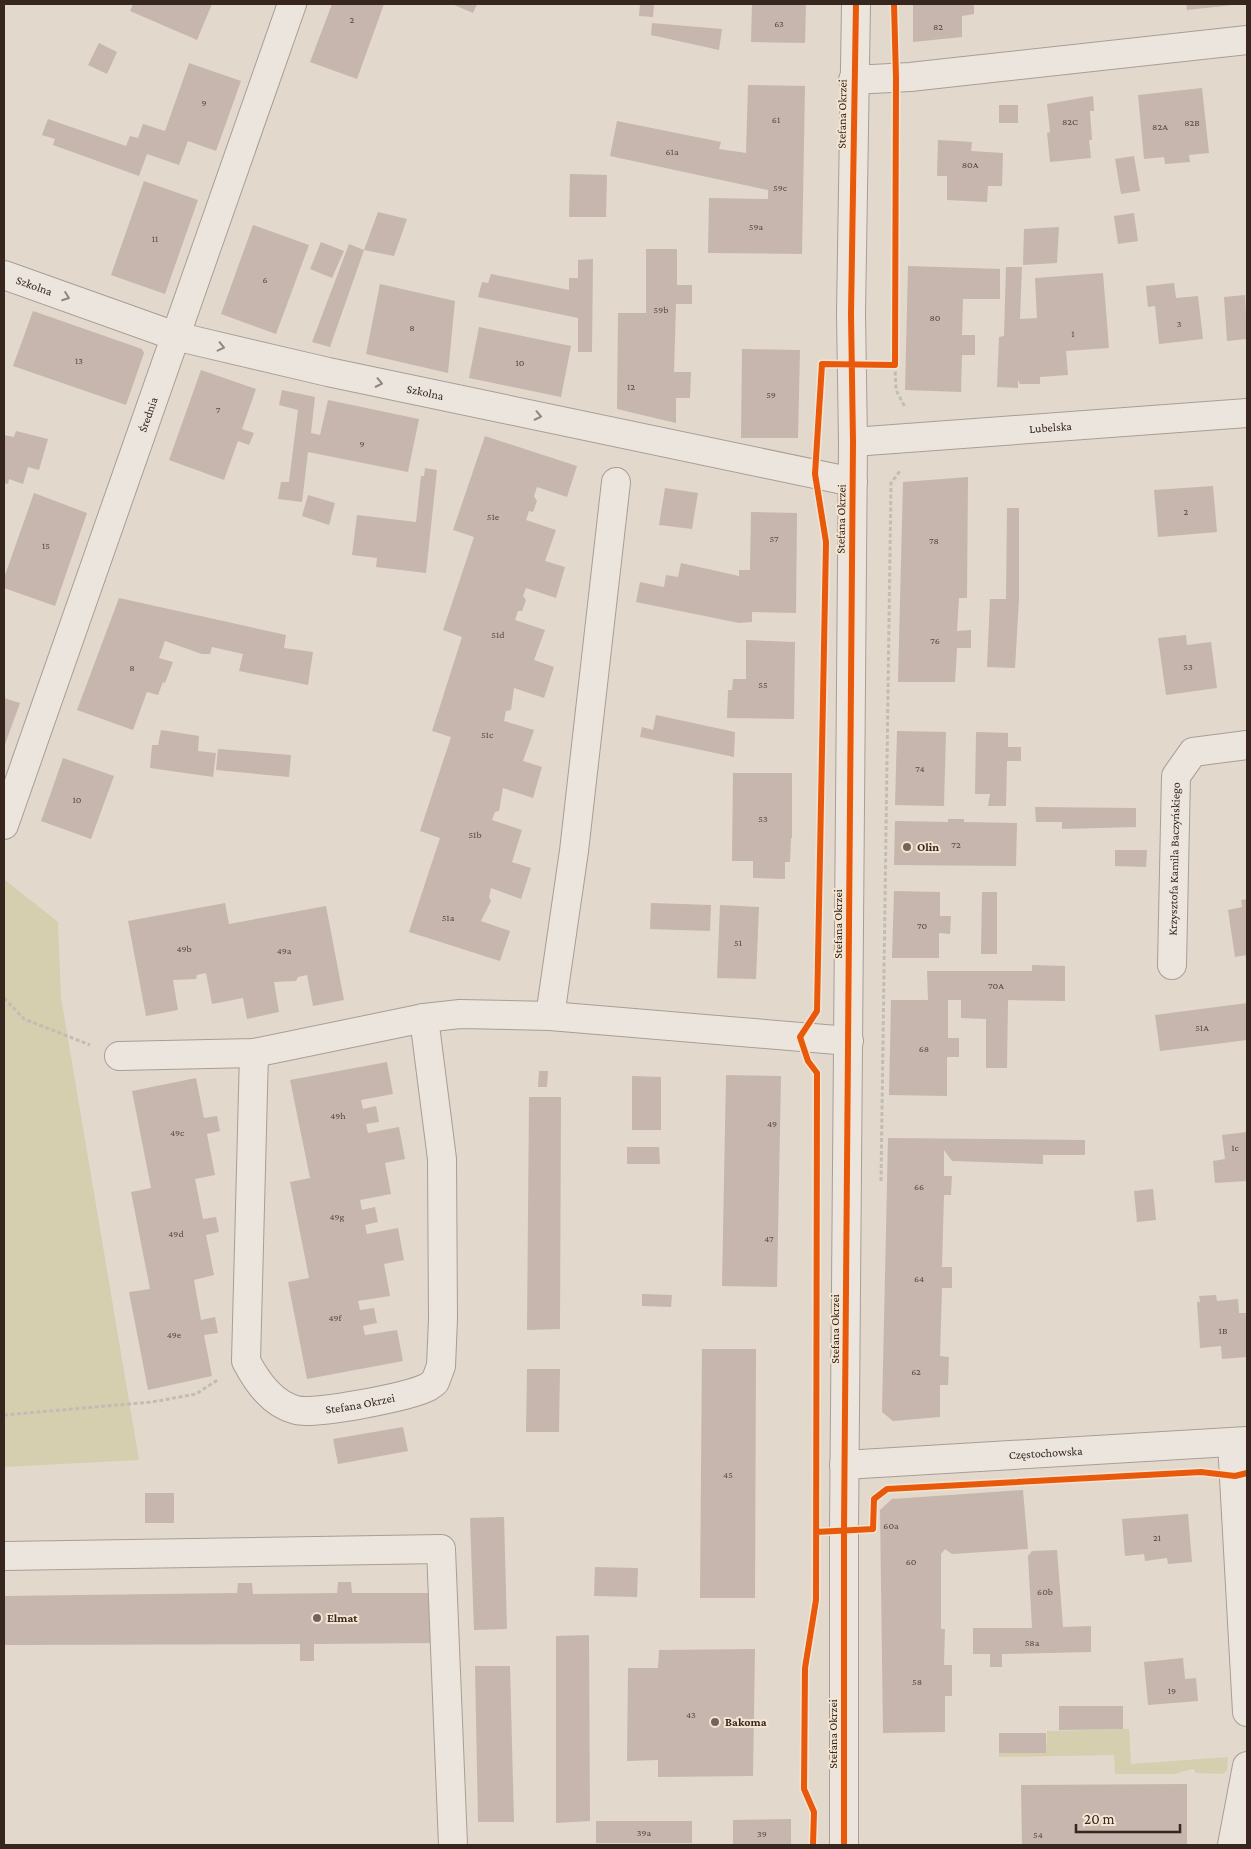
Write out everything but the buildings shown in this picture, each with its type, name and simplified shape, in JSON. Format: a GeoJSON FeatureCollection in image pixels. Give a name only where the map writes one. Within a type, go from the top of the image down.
{"type":"FeatureCollection","features":[{"type":"Feature","properties":{"kind":"street","name":"Średnia"},"geometry":{"type":"LineString","coordinates":[[4,825],[292,4]]}},
{"type":"Feature","properties":{"kind":"street","name":"Stefana Okrzei"},"geometry":{"type":"LineString","coordinates":[[844,1845],[844,1465],[853,482],[851,314],[853,80],[856,4]]}},
{"type":"Feature","properties":{"kind":"street"},"geometry":{"type":"LineString","coordinates":[[853,80],[910,77],[1247,40]]}},
{"type":"Feature","properties":{"kind":"street","name":"Szkolna"},"geometry":{"type":"LineString","coordinates":[[4,275],[175,336],[328,372],[853,482]]}},
{"type":"Feature","properties":{"kind":"street","name":"Lubelska"},"geometry":{"type":"LineString","coordinates":[[853,442],[1247,413]]}},
{"type":"Feature","properties":{"kind":"street"},"geometry":{"type":"LineString","coordinates":[[550,1016],[574,851],[616,482]]}},
{"type":"Feature","properties":{"kind":"street","name":"Krzysztofa Kamila Baczyńskiego"},"geometry":{"type":"LineString","coordinates":[[1172,965],[1176,776],[1193,752],[1247,745]]}},
{"type":"Feature","properties":{"kind":"street"},"geometry":{"type":"LineString","coordinates":[[119,1056],[254,1053],[424,1018],[460,1014],[550,1016],[848,1042]]}},
{"type":"Feature","properties":{"kind":"street","name":"Stefana Okrzei"},"geometry":{"type":"LineString","coordinates":[[246,1361],[256,1379],[271,1396],[283,1405],[298,1411],[354,1406],[419,1391],[435,1382],[440,1366],[444,1320],[442,1159],[424,1018]]}},
{"type":"Feature","properties":{"kind":"street"},"geometry":{"type":"LineString","coordinates":[[246,1361],[254,1053]]}},
{"type":"Feature","properties":{"kind":"street"},"geometry":{"type":"LineString","coordinates":[[1240,1442],[1247,1712]]}},
{"type":"Feature","properties":{"kind":"street","name":"Częstochowska"},"geometry":{"type":"LineString","coordinates":[[844,1465],[1240,1442]]}},
{"type":"Feature","properties":{"kind":"street"},"geometry":{"type":"LineString","coordinates":[[4,1556],[441,1549],[453,1845]]}},
{"type":"Feature","properties":{"kind":"street"},"geometry":{"type":"LineString","coordinates":[[1232,1845],[1247,1766]]}},
{"type":"Feature","properties":{"kind":"path"},"geometry":{"type":"LineString","coordinates":[[895,365],[896,390],[906,408],[920,407],[922,437]]}},
{"type":"Feature","properties":{"kind":"path"},"geometry":{"type":"LineString","coordinates":[[881,1189],[891,483],[903,466]]}},
{"type":"Feature","properties":{"kind":"path"},"geometry":{"type":"LineString","coordinates":[[4,998],[24,1019],[119,1056]]}},
{"type":"Feature","properties":{"kind":"path"},"geometry":{"type":"LineString","coordinates":[[4,1415],[152,1402],[196,1394],[246,1361]]}},
{"type":"Feature","properties":{"kind":"shaded area"},"geometry":{"type":"Polygon","coordinates":[[[4,879],[58,922],[61,997],[139,1460],[4,1467],[4,879]]]}},
{"type":"Feature","properties":{"kind":"shaded area"},"geometry":{"type":"Polygon","coordinates":[[[1129,1729],[1131,1764],[1228,1757],[1227,1771],[1222,1774],[1196,1773],[1193,1769],[1174,1774],[1115,1774],[1114,1755],[999,1757],[999,1753],[1046,1753],[1047,1731],[1129,1729]]]}},
{"type":"Feature","properties":{"kind":"cycle path"},"geometry":{"type":"LineString","coordinates":[[844,1845],[844,1531],[853,442],[851,314],[856,4]]}},
{"type":"Feature","properties":{"kind":"cycle path"},"geometry":{"type":"LineString","coordinates":[[813,1845],[814,1812],[804,1789],[805,1668],[816,1600],[817,1073],[808,1061],[800,1037],[817,1011],[826,542],[815,474],[822,364],[895,365],[896,78],[894,4]]}},
{"type":"Feature","properties":{"kind":"cycle path"},"geometry":{"type":"LineString","coordinates":[[816,1532],[873,1529],[874,1499],[887,1489],[1201,1472],[1235,1476],[1247,1473]]}},
{"type":"Feature","properties":{"kind":"place","name":"Olin"},"geometry":{"type":"Point","coordinates":[907,847]}},
{"type":"Feature","properties":{"kind":"place","name":"Elmat"},"geometry":{"type":"Point","coordinates":[317,1618]}},
{"type":"Feature","properties":{"kind":"place","name":"Bakoma"},"geometry":{"type":"Point","coordinates":[715,1722]}}]}
